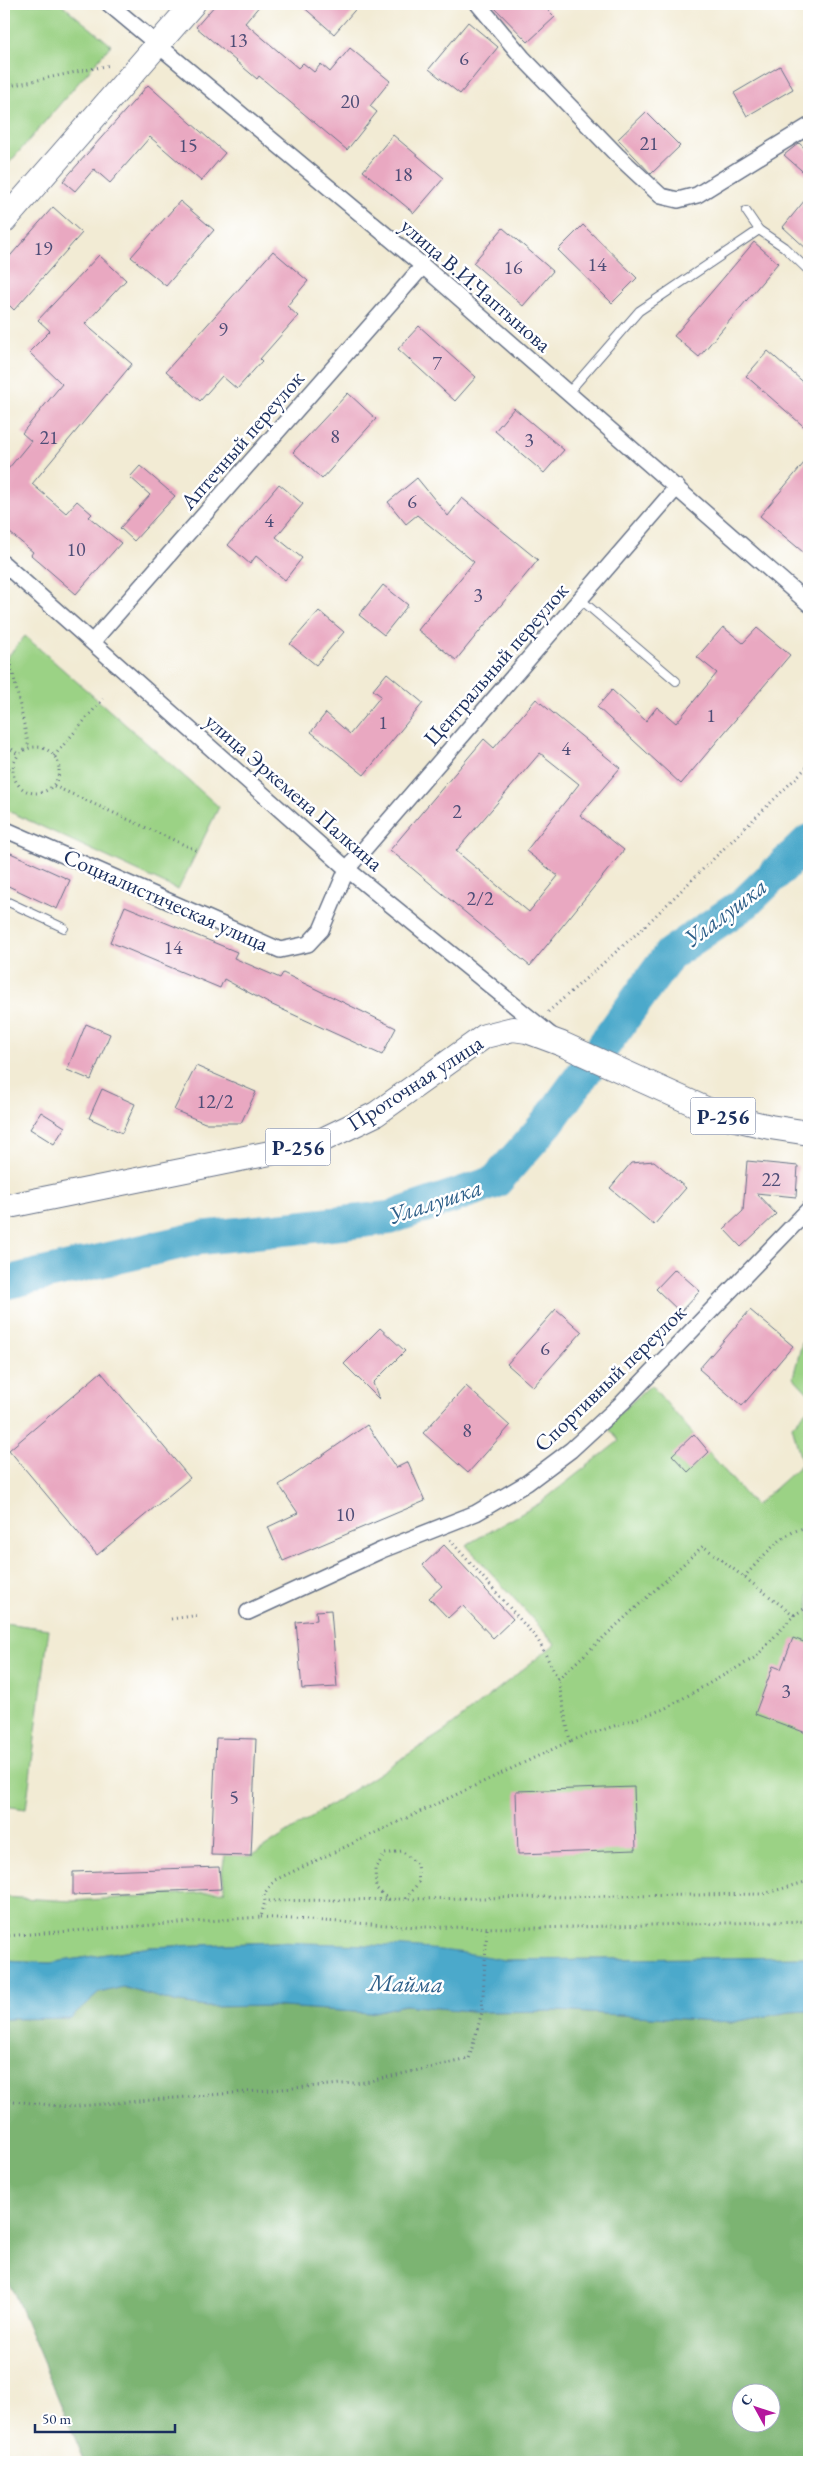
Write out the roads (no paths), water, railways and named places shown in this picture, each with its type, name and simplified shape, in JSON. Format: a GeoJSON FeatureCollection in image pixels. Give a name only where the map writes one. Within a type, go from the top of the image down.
{"type":"FeatureCollection","features":[{"type":"Feature","properties":{"kind":"main road"},"geometry":{"type":"LineString","coordinates":[[4,221],[192,4]]}},
{"type":"Feature","properties":{"kind":"main road","name":"Проточная улица"},"geometry":{"type":"LineString","coordinates":[[4,1207],[314,1144],[376,1114],[486,1036],[499,1032],[512,1029],[527,1031],[562,1044]]}},
{"type":"Feature","properties":{"kind":"main road","name":"Р-256"},"geometry":{"type":"LineString","coordinates":[[562,1044],[719,1115],[786,1130],[809,1133]]}},
{"type":"Feature","properties":{"kind":"street","name":"улица В.И.Чаптынова"},"geometry":{"type":"LineString","coordinates":[[109,4],[423,266],[809,604]]}},
{"type":"Feature","properties":{"kind":"street"},"geometry":{"type":"LineString","coordinates":[[478,4],[523,58],[617,155],[661,196],[678,200],[697,195],[809,126]]}},
{"type":"Feature","properties":{"kind":"street","name":"Аптечный переулок"},"geometry":{"type":"LineString","coordinates":[[93,642],[423,266]]}},
{"type":"Feature","properties":{"kind":"street","name":"Центральный переулок"},"geometry":{"type":"LineString","coordinates":[[347,869],[677,487]]}},
{"type":"Feature","properties":{"kind":"street","name":"улица Эркемена Палкина"},"geometry":{"type":"LineString","coordinates":[[4,564],[347,869],[527,1013],[562,1044]]}},
{"type":"Feature","properties":{"kind":"street","name":"Социалистическая улица"},"geometry":{"type":"LineString","coordinates":[[4,829],[280,950],[308,944],[321,930],[347,869]]}},
{"type":"Feature","properties":{"kind":"street","name":"Спортивный переулок"},"geometry":{"type":"LineString","coordinates":[[248,1612],[382,1550],[476,1513],[527,1483],[572,1450],[622,1402],[809,1209]]}},
{"type":"Feature","properties":{"kind":"lane"},"geometry":{"type":"LineString","coordinates":[[746,212],[759,230],[784,247],[809,271]]}},
{"type":"Feature","properties":{"kind":"lane"},"geometry":{"type":"LineString","coordinates":[[568,393],[639,311],[759,230]]}},
{"type":"Feature","properties":{"kind":"lane"},"geometry":{"type":"LineString","coordinates":[[580,599],[676,681]]}},
{"type":"Feature","properties":{"kind":"lane"},"geometry":{"type":"LineString","coordinates":[[4,900],[64,928]]}},
{"type":"Feature","properties":{"kind":"water","name":"Майма"},"geometry":{"type":"Polygon","coordinates":[[[277,1942],[419,1948],[504,1960],[809,1957],[809,2011],[790,2012],[732,2022],[557,2011],[482,2012],[404,2005],[370,2013],[269,2006],[206,2007],[174,2002],[123,1987],[99,1993],[71,2018],[4,2019],[4,1961],[50,1963],[150,1947],[277,1942]]]}},
{"type":"Feature","properties":{"kind":"waterway","name":"Улалушка"},"geometry":{"type":"LineString","coordinates":[[4,1283],[200,1238],[389,1218],[495,1182],[548,1122],[670,954],[745,903],[809,841]]}}]}
